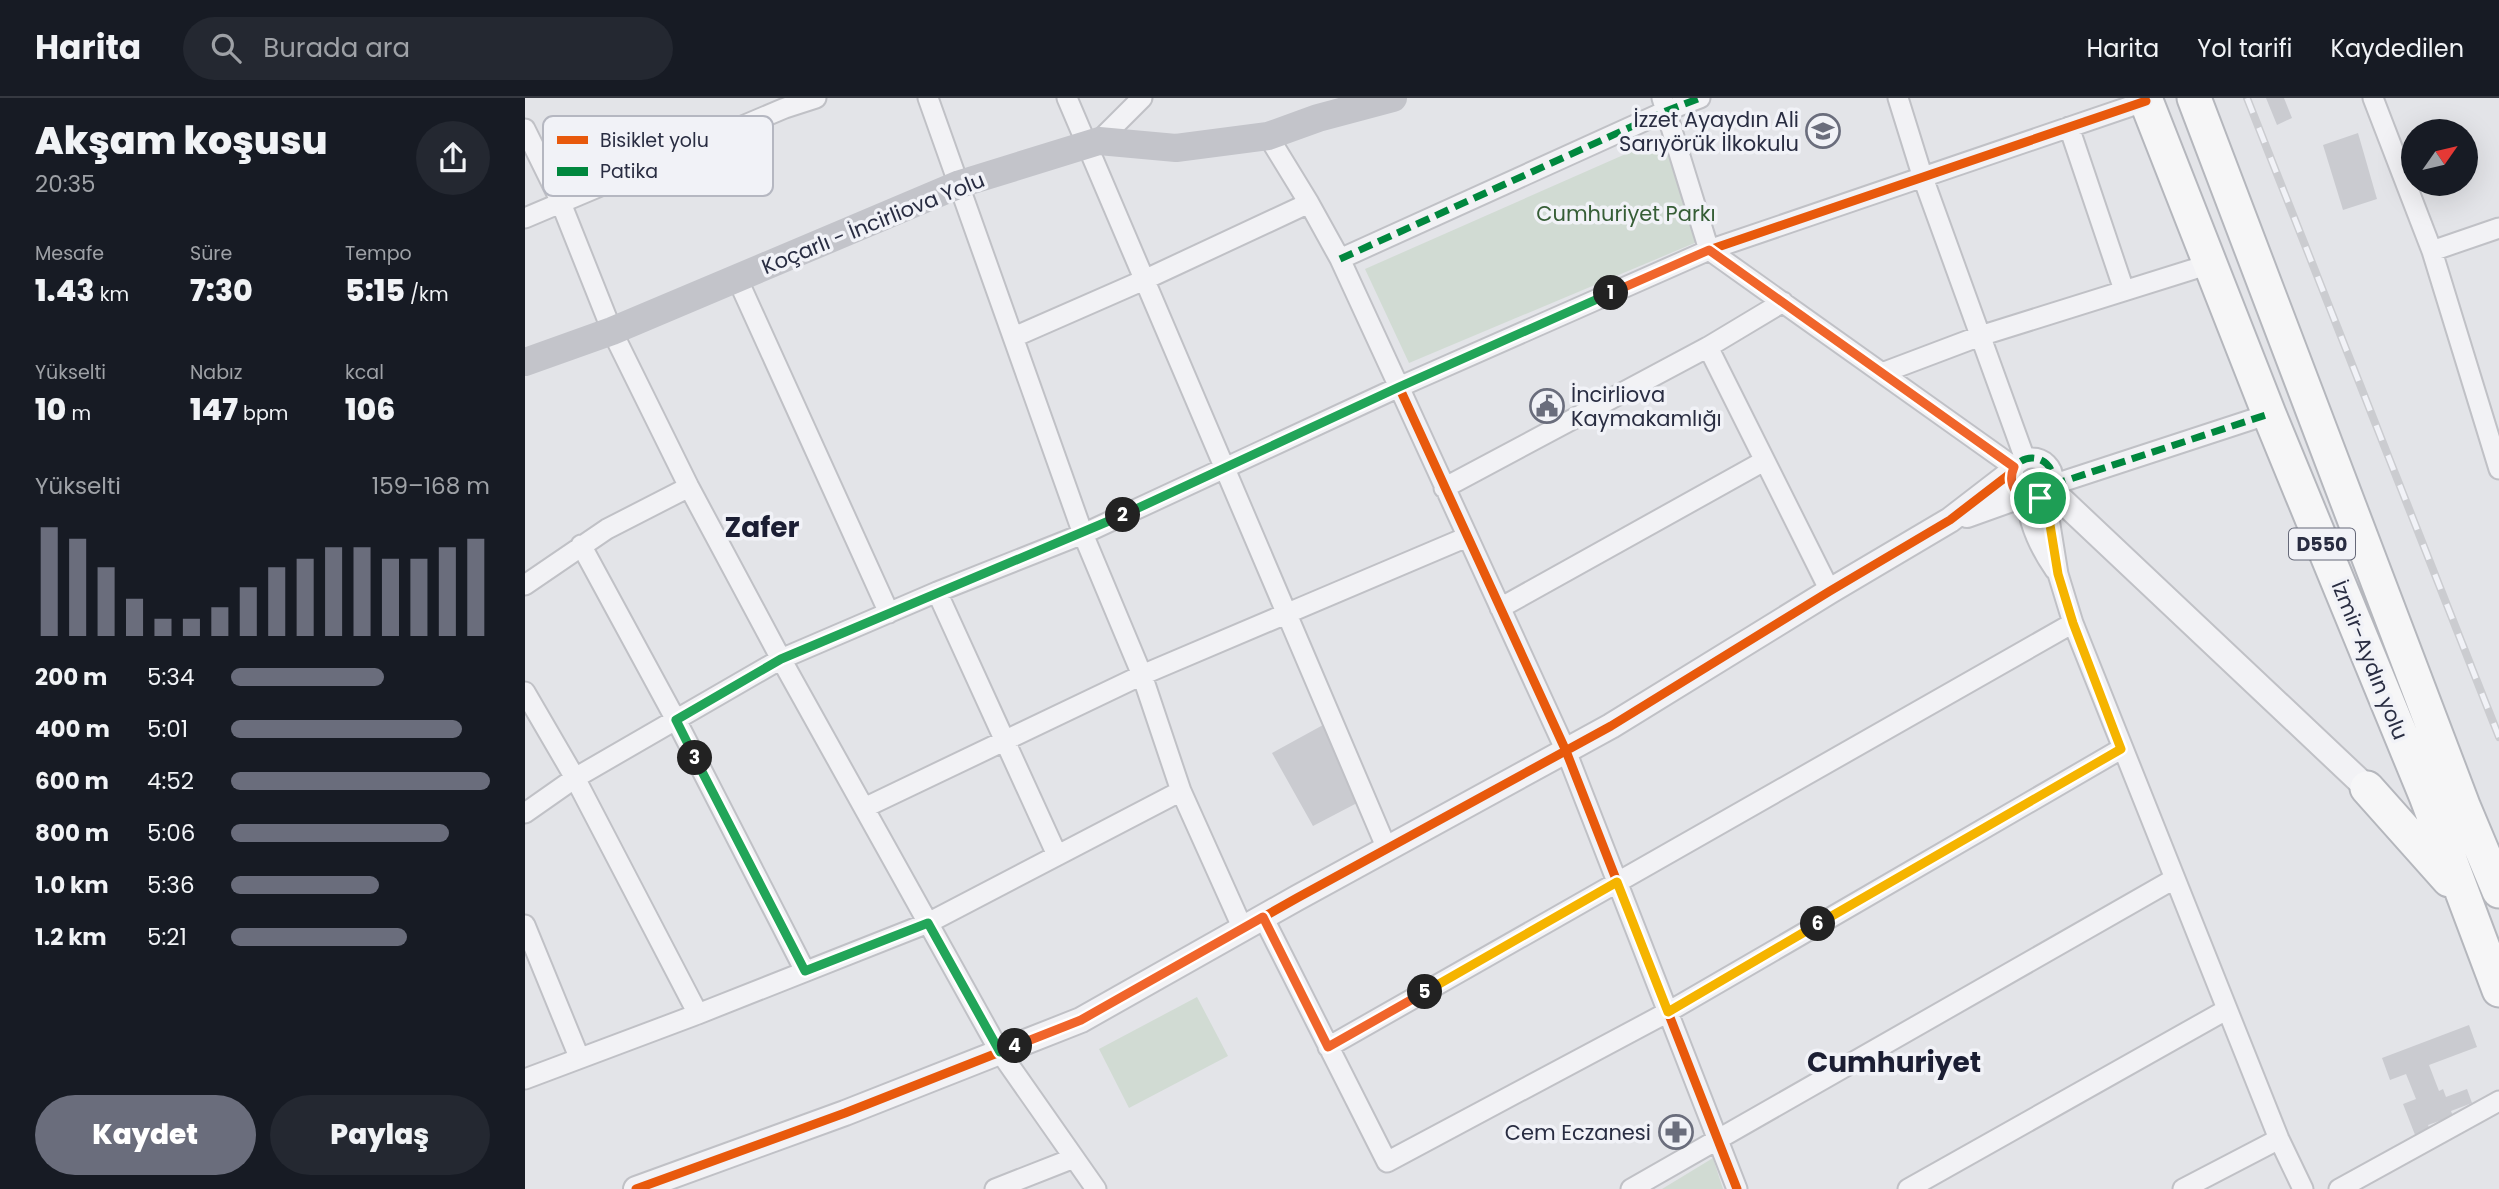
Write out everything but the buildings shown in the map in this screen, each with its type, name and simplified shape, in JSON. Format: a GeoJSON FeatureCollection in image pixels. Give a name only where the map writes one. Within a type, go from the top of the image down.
{"type":"FeatureCollection","features":[{"type":"Feature","properties":{"kind":"highway","name":"İzmir-Aydın yolu"},"geometry":{"type":"LineString","coordinates":[[2194,98],[2445,802],[2461,893],[2499,990]]}},
{"type":"Feature","properties":{"kind":"highway","name":"İzmir-Aydın yolu"},"geometry":{"type":"LineString","coordinates":[[2146,99],[2269,414],[2395,722],[2499,891]]}},
{"type":"Feature","properties":{"kind":"highway"},"geometry":{"type":"LineString","coordinates":[[2367,788],[2380,784],[2395,773],[2399,756],[2395,722]]}},
{"type":"Feature","properties":{"kind":"highway"},"geometry":{"type":"LineString","coordinates":[[2367,788],[2396,796],[2445,802]]}},
{"type":"Feature","properties":{"kind":"highway"},"geometry":{"type":"LineString","coordinates":[[2367,788],[2461,893]]}},
{"type":"Feature","properties":{"kind":"highway"},"geometry":{"type":"LineString","coordinates":[[2398,823],[2445,802]]}},
{"type":"Feature","properties":{"kind":"main road","name":"Koçarlı - İncirliova Yolu"},"geometry":{"type":"LineString","coordinates":[[525,362],[612,331],[960,184],[1093,143],[1176,148],[1268,136],[1318,118],[1394,98]]}},
{"type":"Feature","properties":{"kind":"street"},"geometry":{"type":"LineString","coordinates":[[768,116],[815,98]]}},
{"type":"Feature","properties":{"kind":"street"},"geometry":{"type":"LineString","coordinates":[[928,98],[1083,534],[1142,675],[1181,791],[1253,923],[1328,1047],[1387,1162],[1668,1012],[2121,749]]}},
{"type":"Feature","properties":{"kind":"street"},"geometry":{"type":"LineString","coordinates":[[1067,98],[1093,143],[1144,280],[1387,849]]}},
{"type":"Feature","properties":{"kind":"street"},"geometry":{"type":"LineString","coordinates":[[1093,143],[1142,98]]}},
{"type":"Feature","properties":{"kind":"street"},"geometry":{"type":"LineString","coordinates":[[1340,259],[1664,105],[1700,98]]}},
{"type":"Feature","properties":{"kind":"street"},"geometry":{"type":"LineString","coordinates":[[1898,98],[1922,176],[2030,483],[2073,623],[2226,1010],[2279,1139],[2303,1189]]}},
{"type":"Feature","properties":{"kind":"street"},"geometry":{"type":"LineString","coordinates":[[2373,98],[2432,251],[2494,438],[2499,469]]}},
{"type":"Feature","properties":{"kind":"street"},"geometry":{"type":"LineString","coordinates":[[525,813],[575,778],[781,659],[1083,534],[1399,387],[1709,250],[2146,99]]}},
{"type":"Feature","properties":{"kind":"street"},"geometry":{"type":"LineString","coordinates":[[1664,105],[1709,250],[2030,483],[2367,788]]}},
{"type":"Feature","properties":{"kind":"street"},"geometry":{"type":"LineString","coordinates":[[2069,127],[2124,290]]}},
{"type":"Feature","properties":{"kind":"street"},"geometry":{"type":"LineString","coordinates":[[525,129],[543,166]]}},
{"type":"Feature","properties":{"kind":"street"},"geometry":{"type":"LineString","coordinates":[[1268,136],[1340,259],[1566,751],[1737,1189]]}},
{"type":"Feature","properties":{"kind":"street"},"geometry":{"type":"LineString","coordinates":[[557,196],[612,331],[689,486],[781,659],[1000,1052],[1095,1189]]}},
{"type":"Feature","properties":{"kind":"street"},"geometry":{"type":"LineString","coordinates":[[525,218],[580,196]]}},
{"type":"Feature","properties":{"kind":"street"},"geometry":{"type":"LineString","coordinates":[[1014,337],[1309,203]]}},
{"type":"Feature","properties":{"kind":"street"},"geometry":{"type":"LineString","coordinates":[[2432,251],[2499,228]]}},
{"type":"Feature","properties":{"kind":"street"},"geometry":{"type":"LineString","coordinates":[[1882,373],[1980,336],[2210,264]]}},
{"type":"Feature","properties":{"kind":"street"},"geometry":{"type":"LineString","coordinates":[[737,278],[889,613]]}},
{"type":"Feature","properties":{"kind":"street"},"geometry":{"type":"LineString","coordinates":[[1444,488],[1708,347],[1783,302]]}},
{"type":"Feature","properties":{"kind":"street"},"geometry":{"type":"LineString","coordinates":[[1708,347],[1831,591]]}},
{"type":"Feature","properties":{"kind":"street"},"geometry":{"type":"LineString","coordinates":[[636,1189],[832,1118],[1081,1020],[1611,726],[1950,520],[2030,483],[2269,414]]}},
{"type":"Feature","properties":{"kind":"street"},"geometry":{"type":"LineString","coordinates":[[1500,608],[1764,461]]}},
{"type":"Feature","properties":{"kind":"street"},"geometry":{"type":"LineString","coordinates":[[525,585],[582,545],[633,514],[689,486]]}},
{"type":"Feature","properties":{"kind":"street"},"geometry":{"type":"LineString","coordinates":[[864,808],[1142,675],[1467,537]]}},
{"type":"Feature","properties":{"kind":"street"},"geometry":{"type":"LineString","coordinates":[[582,545],[676,720],[805,971]]}},
{"type":"Feature","properties":{"kind":"street"},"geometry":{"type":"LineString","coordinates":[[937,593],[1058,855]]}},
{"type":"Feature","properties":{"kind":"street"},"geometry":{"type":"LineString","coordinates":[[1328,1047],[2073,623]]}},
{"type":"Feature","properties":{"kind":"street"},"geometry":{"type":"LineString","coordinates":[[525,691],[575,778],[698,1014]]}},
{"type":"Feature","properties":{"kind":"street"},"geometry":{"type":"LineString","coordinates":[[525,1079],[928,923],[1181,791]]}},
{"type":"Feature","properties":{"kind":"street"},"geometry":{"type":"LineString","coordinates":[[1631,1189],[2174,879]]}},
{"type":"Feature","properties":{"kind":"street"},"geometry":{"type":"LineString","coordinates":[[525,925],[579,1057]]}},
{"type":"Feature","properties":{"kind":"street"},"geometry":{"type":"LineString","coordinates":[[1908,1189],[2226,1010]]}},
{"type":"Feature","properties":{"kind":"street"},"geometry":{"type":"LineString","coordinates":[[2339,1189],[2499,1101]]}},
{"type":"Feature","properties":{"kind":"street"},"geometry":{"type":"LineString","coordinates":[[2183,1189],[2279,1139]]}},
{"type":"Feature","properties":{"kind":"street"},"geometry":{"type":"LineString","coordinates":[[995,1189],[1074,1158]]}},
{"type":"Feature","properties":{"kind":"green space","name":"Cumhuriyet Parkı"},"geometry":{"type":"Polygon","coordinates":[[[1662,138],[1697,242],[1409,363],[1365,269],[1662,138]]]}},
{"type":"Feature","properties":{"kind":"green space"},"geometry":{"type":"Polygon","coordinates":[[[1197,997],[1228,1056],[1129,1108],[1099,1049],[1197,997]]]}},
{"type":"Feature","properties":{"kind":"green space"},"geometry":{"type":"Polygon","coordinates":[[[1713,1158],[1723,1189],[1662,1189],[1713,1158]]]}},
{"type":"Feature","properties":{"kind":"railway"},"geometry":{"type":"LineString","coordinates":[[2247,98],[2499,737]]}},
{"type":"Feature","properties":{"kind":"marked path"},"geometry":{"type":"LineString","coordinates":[[1340,259],[1700,98]]}},
{"type":"Feature","properties":{"kind":"marked path"},"geometry":{"type":"LineString","coordinates":[[2052,485],[2269,414]]}},
{"type":"Feature","properties":{"kind":"marked path"},"geometry":{"type":"LineString","coordinates":[[2032,458],[2047,464],[2053,479],[2047,494],[2032,500],[2017,494],[2011,479],[2017,464],[2032,458]]}},
{"type":"Feature","properties":{"kind":"cycle path"},"geometry":{"type":"LineString","coordinates":[[1737,1189],[1566,751],[1399,387],[1709,250],[2146,101]]}},
{"type":"Feature","properties":{"kind":"cycle path"},"geometry":{"type":"LineString","coordinates":[[636,1189],[845,1113],[1081,1020],[1611,726],[1950,520],[2011,473]]}},
{"type":"Feature","properties":{"kind":"place","name":"İzzet Ayaydın Ali Sarıyörük İlkokulu"},"geometry":{"type":"Point","coordinates":[1823,131]}},
{"type":"Feature","properties":{"kind":"place","name":"İncirliova Kaymakamlığı"},"geometry":{"type":"Point","coordinates":[1547,406]}},
{"type":"Feature","properties":{"kind":"place","name":"Cem Eczanesi"},"geometry":{"type":"Point","coordinates":[1676,1132]}},
{"type":"Feature","properties":{"kind":"district","name":"Zafer"},"geometry":{"type":"Point","coordinates":[762,527]}},
{"type":"Feature","properties":{"kind":"district","name":"Cumhuriyet"},"geometry":{"type":"Point","coordinates":[1894,1062]}},
{"type":"Feature","properties":{"kind":"route"},"geometry":{"type":"LineString","coordinates":[[1709,250],[2014,467],[2010,480],[2015,492],[2020,496],[2026,499],[2040,498],[2045,494],[2058,574],[2073,623],[2121,749],[1668,1012],[1617,882],[1328,1047],[1263,917],[1081,1020],[1000,1052],[928,923],[805,971],[676,720],[781,659],[1083,534],[1399,387],[1709,250]]}}]}
